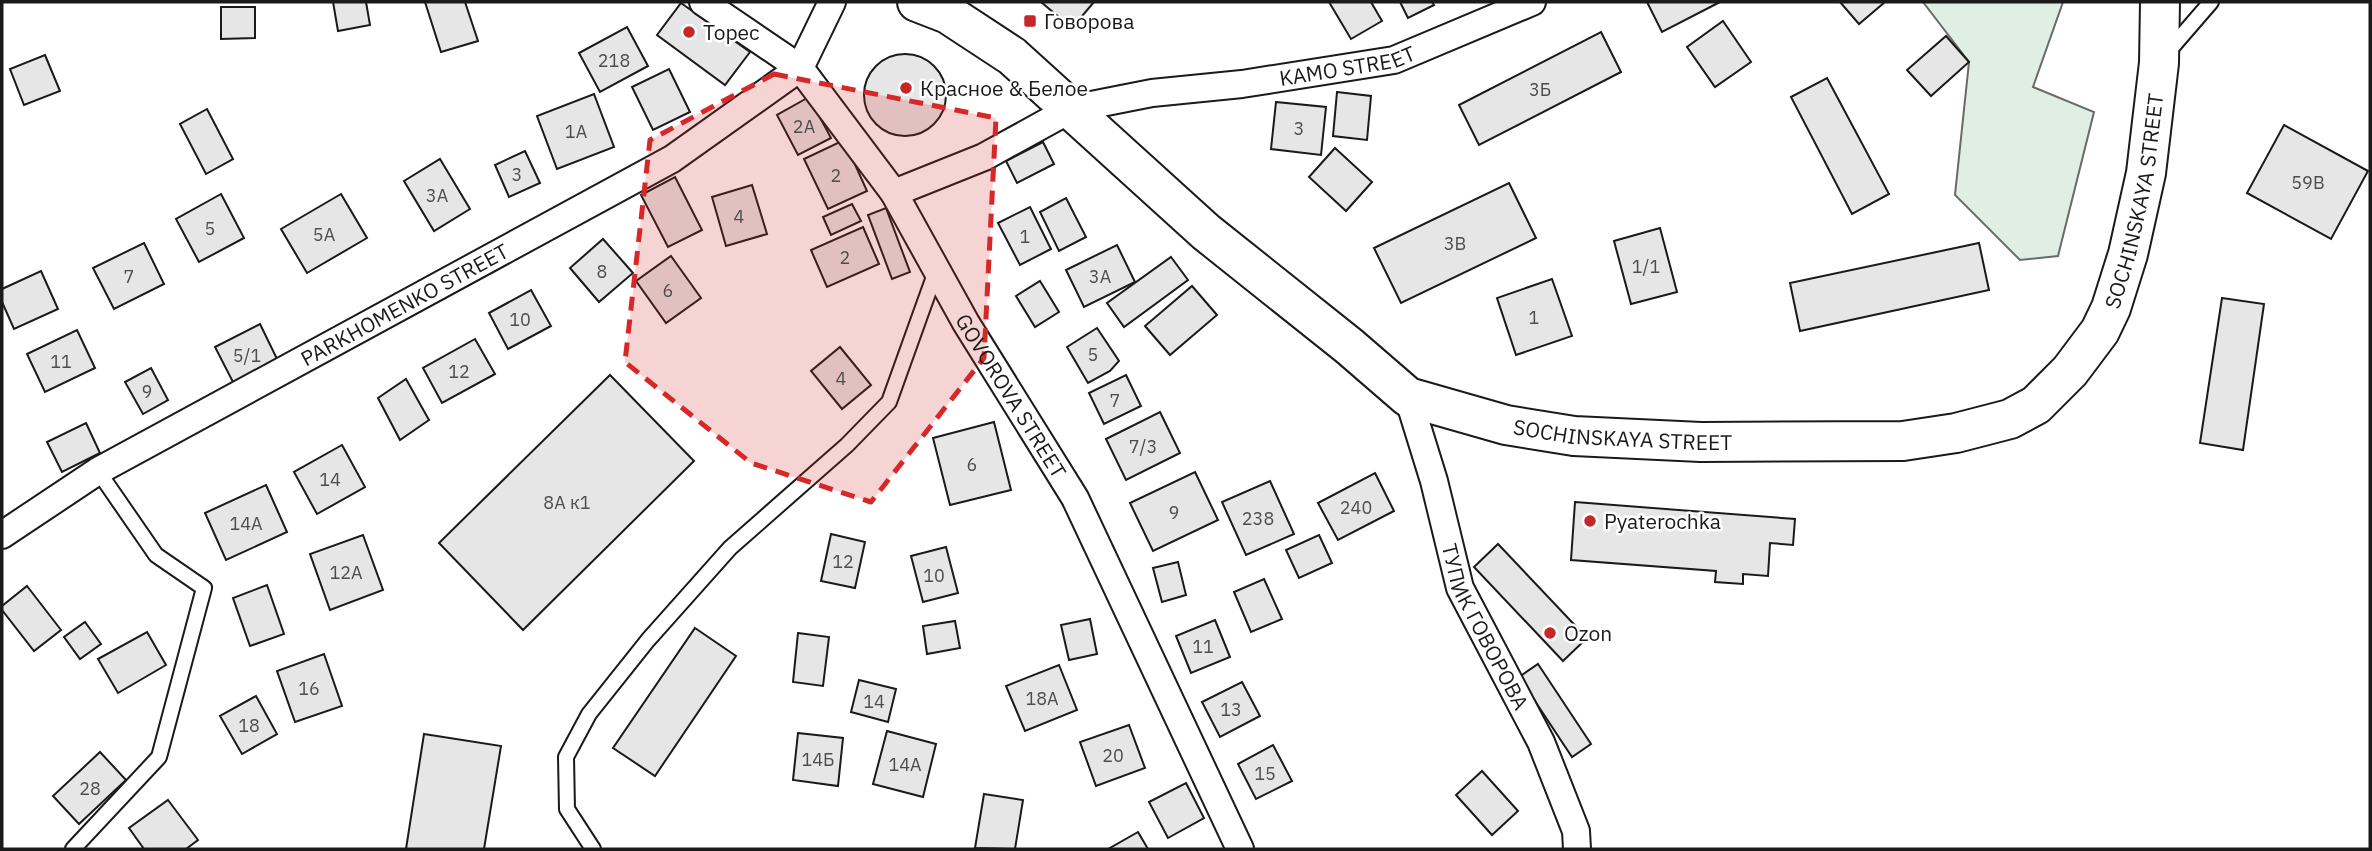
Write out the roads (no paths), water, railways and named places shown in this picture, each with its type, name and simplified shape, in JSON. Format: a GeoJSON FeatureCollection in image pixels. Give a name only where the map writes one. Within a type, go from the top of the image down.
{"type":"FeatureCollection","features":[{"type":"Feature","properties":{"kind":"highway","name":"SOCHINSKAYA STREET"},"geometry":{"type":"LineString","coordinates":[[922,3],[948,14],[1012,56],[1206,232],[1349,346],[1408,397],[1506,425],[1574,436],[1701,442],[1903,441],[1956,433],[2010,419],[2036,405],[2070,371],[2100,331],[2111,308],[2128,254],[2146,173],[2159,62],[2160,2]]}},
{"type":"Feature","properties":{"kind":"street","name":"GOVOROVA STREET"},"geometry":{"type":"LineString","coordinates":[[703,2],[800,68],[894,193],[965,323],[1075,498],[1240,849]]}},
{"type":"Feature","properties":{"kind":"street"},"geometry":{"type":"LineString","coordinates":[[800,68],[832,2]]}},
{"type":"Feature","properties":{"kind":"street","name":"KAMO STREET"},"geometry":{"type":"LineString","coordinates":[[894,193],[984,157],[1072,109],[1152,93],[1242,84],[1394,60],[1532,2]]}},
{"type":"Feature","properties":{"kind":"street","name":"PARKHOMENKO STREET"},"geometry":{"type":"LineString","coordinates":[[2,534],[98,471],[672,159],[800,68]]}},
{"type":"Feature","properties":{"kind":"street","name":"ТУПИК ГОВОРОВА"},"geometry":{"type":"LineString","coordinates":[[1408,397],[1434,481],[1460,588],[1541,742],[1576,831],[1577,849]]}},
{"type":"Feature","properties":{"kind":"lane"},"geometry":{"type":"LineString","coordinates":[[2159,62],[2211,2]]}},
{"type":"Feature","properties":{"kind":"lane"},"geometry":{"type":"LineString","coordinates":[[593,849],[567,809],[566,757],[589,714],[648,640],[730,548],[847,445],[890,402],[936,271]]}},
{"type":"Feature","properties":{"kind":"lane"},"geometry":{"type":"LineString","coordinates":[[73,849],[159,757],[204,588],[156,555],[98,471]]}},
{"type":"Feature","properties":{"kind":"place","name":"Говорова"},"geometry":{"type":"Point","coordinates":[1030,21]}},
{"type":"Feature","properties":{"kind":"place","name":"Торес"},"geometry":{"type":"Point","coordinates":[689,32]}},
{"type":"Feature","properties":{"kind":"place","name":"Красное & Белое"},"geometry":{"type":"Point","coordinates":[906,88]}},
{"type":"Feature","properties":{"kind":"place","name":"Pyaterochka"},"geometry":{"type":"Point","coordinates":[1590,521]}},
{"type":"Feature","properties":{"kind":"place","name":"Ozon"},"geometry":{"type":"Point","coordinates":[1550,633]}}]}
